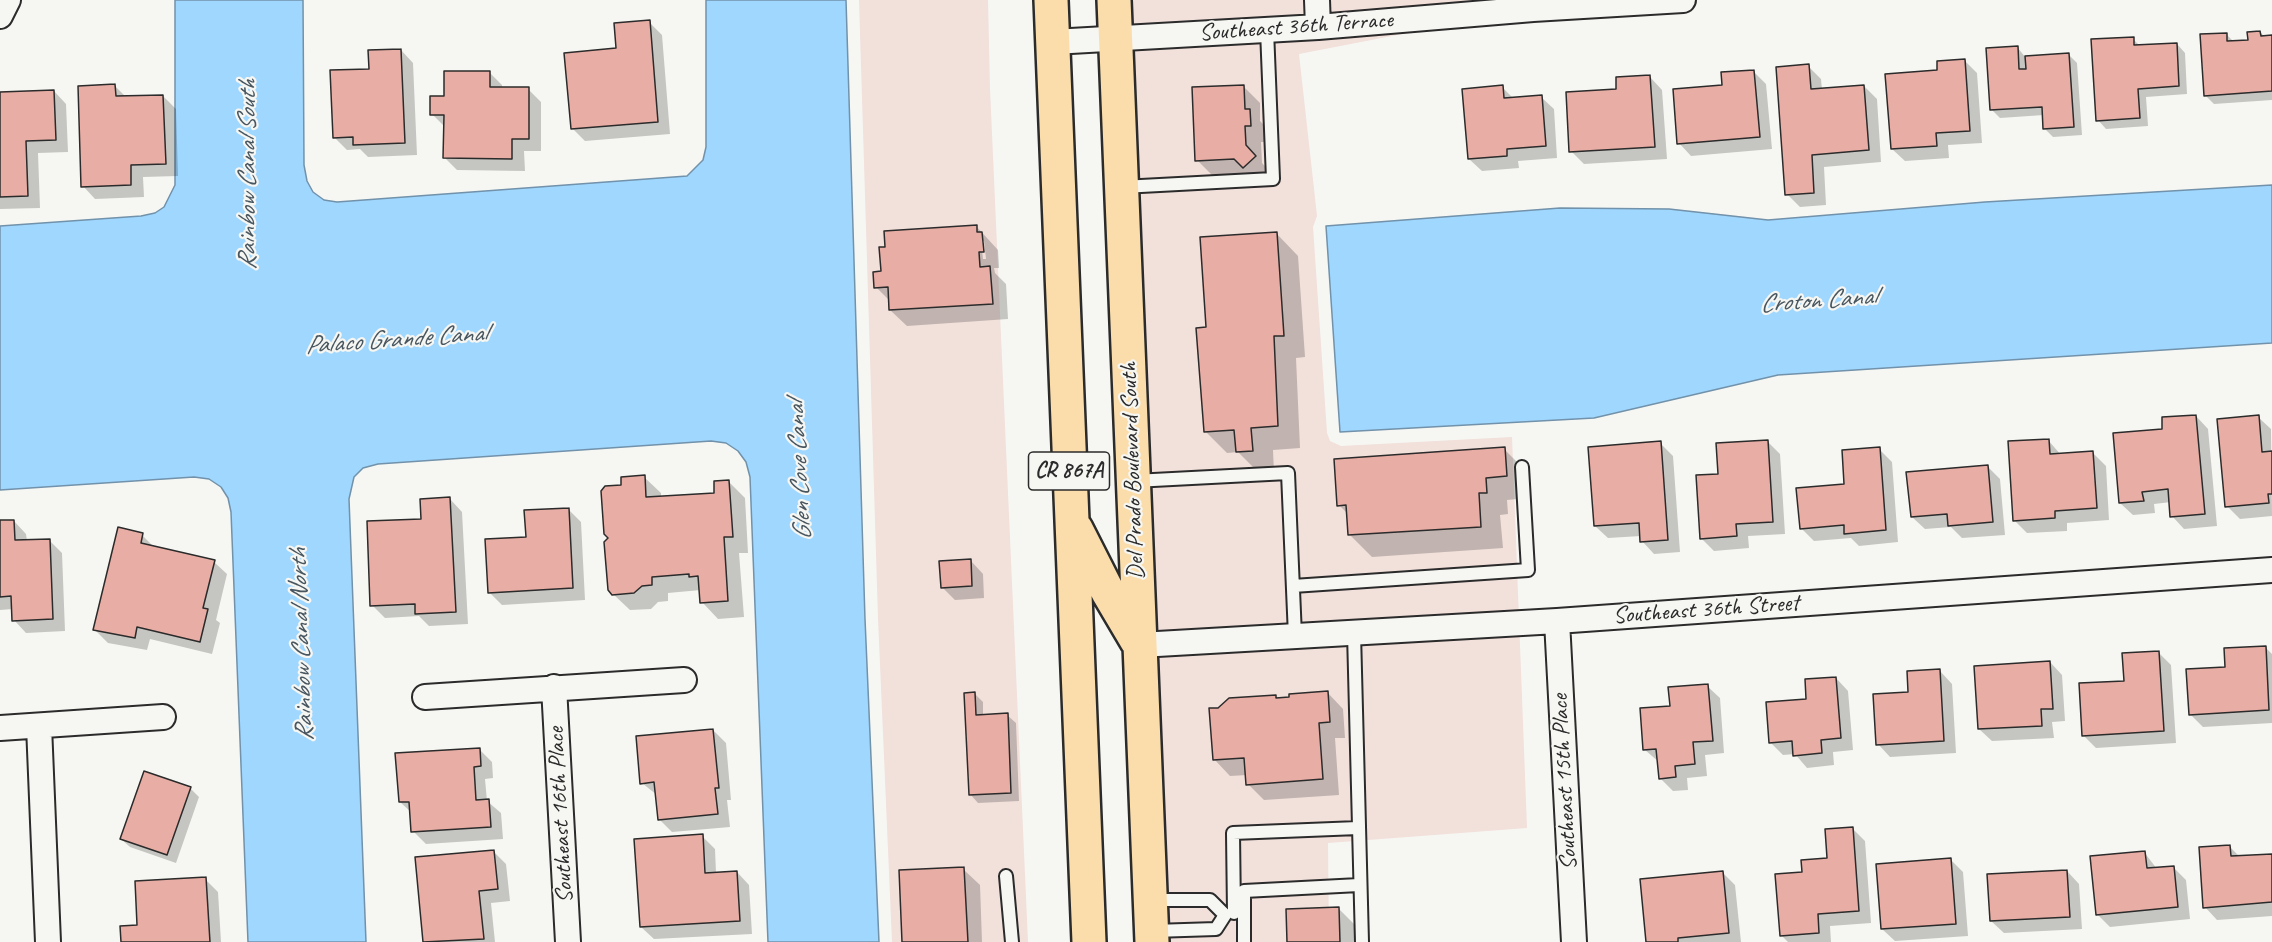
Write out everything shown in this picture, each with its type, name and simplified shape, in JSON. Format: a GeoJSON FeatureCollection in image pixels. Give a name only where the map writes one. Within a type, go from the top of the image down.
{"type":"FeatureCollection","features":[{"type":"Feature","properties":{"kind":"main road","name":"CR 867A"},"geometry":{"type":"LineString","coordinates":[[1052,0],[1089,942]]}},
{"type":"Feature","properties":{"kind":"main road","name":"Del Prado Boulevard South"},"geometry":{"type":"LineString","coordinates":[[1114,0],[1151,924]]}},
{"type":"Feature","properties":{"kind":"main road"},"geometry":{"type":"LineString","coordinates":[[1071,520],[1108,592],[1140,645]]}},
{"type":"Feature","properties":{"kind":"street"},"geometry":{"type":"LineString","coordinates":[[0,16],[8,0]]}},
{"type":"Feature","properties":{"kind":"street"},"geometry":{"type":"LineString","coordinates":[[1317,0],[1318,27]]}},
{"type":"Feature","properties":{"kind":"street","name":"Southeast 36th Terrace"},"geometry":{"type":"LineString","coordinates":[[1053,42],[1318,27],[1533,4],[1683,0]]}},
{"type":"Feature","properties":{"kind":"street","name":"Southeast 36th Street"},"geometry":{"type":"LineString","coordinates":[[1140,645],[1557,621],[2272,570]]}},
{"type":"Feature","properties":{"kind":"street","name":"Southeast 15th Place"},"geometry":{"type":"LineString","coordinates":[[1557,621],[1574,942]]}},
{"type":"Feature","properties":{"kind":"street"},"geometry":{"type":"LineString","coordinates":[[425,697],[684,680]]}},
{"type":"Feature","properties":{"kind":"street","name":"Southeast 16th Place"},"geometry":{"type":"LineString","coordinates":[[554,687],[568,942]]}},
{"type":"Feature","properties":{"kind":"street"},"geometry":{"type":"LineString","coordinates":[[0,728],[164,717]]}},
{"type":"Feature","properties":{"kind":"street"},"geometry":{"type":"LineString","coordinates":[[39,726],[48,942]]}},
{"type":"Feature","properties":{"kind":"lane"},"geometry":{"type":"LineString","coordinates":[[1121,188],[1274,179],[1267,30]]}},
{"type":"Feature","properties":{"kind":"lane"},"geometry":{"type":"LineString","coordinates":[[1293,586],[1528,570],[1522,467]]}},
{"type":"Feature","properties":{"kind":"lane"},"geometry":{"type":"LineString","coordinates":[[1133,481],[1287,473],[1295,636]]}},
{"type":"Feature","properties":{"kind":"lane"},"geometry":{"type":"LineString","coordinates":[[1354,633],[1362,942]]}},
{"type":"Feature","properties":{"kind":"lane"},"geometry":{"type":"LineString","coordinates":[[1244,942],[1234,913],[1233,833],[1358,828]]}},
{"type":"Feature","properties":{"kind":"lane"},"geometry":{"type":"LineString","coordinates":[[1006,876],[1012,942]]}},
{"type":"Feature","properties":{"kind":"lane"},"geometry":{"type":"LineString","coordinates":[[1151,924],[1216,929],[1234,913],[1244,891],[1359,885]]}},
{"type":"Feature","properties":{"kind":"lane"},"geometry":{"type":"LineString","coordinates":[[1151,924],[1210,900],[1234,913]]}},
{"type":"Feature","properties":{"kind":"shaded area"},"geometry":{"type":"Polygon","coordinates":[[[859,0],[988,0],[1028,942],[892,942],[878,618],[859,0]]]}},
{"type":"Feature","properties":{"kind":"shaded area"},"geometry":{"type":"Polygon","coordinates":[[[1129,0],[1496,0],[1495,16],[1299,54],[1317,216],[1313,227],[1327,433],[1330,441],[1341,446],[1512,437],[1527,828],[1328,843],[1329,942],[1167,942],[1129,0]]]}},
{"type":"Feature","properties":{"kind":"water"},"geometry":{"type":"Polygon","coordinates":[[[175,0],[303,0],[304,165],[307,181],[313,192],[324,200],[337,202],[687,176],[703,160],[706,147],[706,0],[846,0],[865,619],[879,942],[768,942],[750,477],[746,462],[738,451],[726,443],[711,441],[378,464],[363,468],[354,477],[349,499],[366,942],[248,942],[231,512],[228,498],[221,487],[209,479],[194,477],[0,490],[0,226],[141,216],[155,213],[164,207],[175,185],[175,0]]]}},
{"type":"Feature","properties":{"kind":"water","name":"Croton Canal"},"geometry":{"type":"Polygon","coordinates":[[[2272,185],[2272,343],[1778,375],[1594,418],[1340,432],[1326,226],[1560,208],[1669,209],[1768,220],[1985,202],[2272,185]]]}},
{"type":"Feature","properties":{"kind":"building"},"geometry":{"type":"Polygon","coordinates":[[[650,20],[658,122],[571,129],[564,53],[616,48],[614,23],[650,20]]]}},
{"type":"Feature","properties":{"kind":"building"},"geometry":{"type":"Polygon","coordinates":[[[2260,31],[2261,36],[2272,35],[2272,91],[2204,96],[2200,34],[2227,33],[2227,41],[2248,40],[2247,32],[2260,31]]]}},
{"type":"Feature","properties":{"kind":"building"},"geometry":{"type":"Polygon","coordinates":[[[2134,37],[2134,45],[2177,43],[2179,86],[2138,89],[2140,118],[2096,121],[2091,39],[2134,37]]]}},
{"type":"Feature","properties":{"kind":"building"},"geometry":{"type":"Polygon","coordinates":[[[2018,46],[2019,69],[2026,69],[2025,56],[2069,53],[2074,127],[2043,129],[2042,107],[1990,110],[1986,48],[2018,46]]]}},
{"type":"Feature","properties":{"kind":"building"},"geometry":{"type":"Polygon","coordinates":[[[401,49],[405,143],[353,145],[353,137],[333,138],[330,70],[369,69],[368,50],[401,49]]]}},
{"type":"Feature","properties":{"kind":"building"},"geometry":{"type":"Polygon","coordinates":[[[1965,59],[1970,131],[1936,133],[1937,146],[1891,149],[1885,74],[1937,70],[1937,61],[1965,59]]]}},
{"type":"Feature","properties":{"kind":"building"},"geometry":{"type":"Polygon","coordinates":[[[1809,64],[1811,89],[1864,85],[1869,150],[1812,155],[1814,193],[1785,195],[1776,67],[1809,64]]]}},
{"type":"Feature","properties":{"kind":"building"},"geometry":{"type":"Polygon","coordinates":[[[1754,70],[1760,137],[1677,144],[1673,89],[1722,85],[1721,72],[1754,70]]]}},
{"type":"Feature","properties":{"kind":"building"},"geometry":{"type":"Polygon","coordinates":[[[444,71],[490,71],[490,87],[529,87],[529,139],[512,139],[512,159],[443,158],[444,115],[430,115],[430,96],[444,96],[444,71]]]}},
{"type":"Feature","properties":{"kind":"building"},"geometry":{"type":"Polygon","coordinates":[[[1650,75],[1655,147],[1569,152],[1566,92],[1616,89],[1616,77],[1650,75]]]}},
{"type":"Feature","properties":{"kind":"building"},"geometry":{"type":"Polygon","coordinates":[[[115,84],[116,96],[163,95],[166,164],[131,165],[131,185],[81,187],[78,86],[115,84]]]}},
{"type":"Feature","properties":{"kind":"building"},"geometry":{"type":"Polygon","coordinates":[[[1244,85],[1245,109],[1250,109],[1251,126],[1245,126],[1246,145],[1256,156],[1243,168],[1234,159],[1195,161],[1192,87],[1244,85]]]}},
{"type":"Feature","properties":{"kind":"building"},"geometry":{"type":"Polygon","coordinates":[[[1503,85],[1504,98],[1542,95],[1546,146],[1507,149],[1507,156],[1468,159],[1462,89],[1503,85]]]}},
{"type":"Feature","properties":{"kind":"building"},"geometry":{"type":"Polygon","coordinates":[[[54,90],[56,140],[26,141],[28,196],[0,197],[0,92],[54,90]]]}},
{"type":"Feature","properties":{"kind":"building"},"geometry":{"type":"Polygon","coordinates":[[[977,225],[977,232],[982,232],[984,252],[979,252],[980,267],[990,266],[993,304],[889,310],[888,287],[874,288],[873,272],[881,271],[879,247],[885,247],[884,231],[977,225]]]}},
{"type":"Feature","properties":{"kind":"building"},"geometry":{"type":"Polygon","coordinates":[[[1277,232],[1284,336],[1274,336],[1278,426],[1251,428],[1253,451],[1236,452],[1234,430],[1204,432],[1196,328],[1206,327],[1200,237],[1277,232]]]}},
{"type":"Feature","properties":{"kind":"building"},"geometry":{"type":"Polygon","coordinates":[[[2196,415],[2205,514],[2170,517],[2168,489],[2142,492],[2144,501],[2119,503],[2113,433],[2162,429],[2162,417],[2196,415]]]}},
{"type":"Feature","properties":{"kind":"building"},"geometry":{"type":"Polygon","coordinates":[[[2259,415],[2262,452],[2272,451],[2272,494],[2268,494],[2269,503],[2225,507],[2217,419],[2259,415]]]}},
{"type":"Feature","properties":{"kind":"building"},"geometry":{"type":"Polygon","coordinates":[[[2049,439],[2050,454],[2093,451],[2097,508],[2055,511],[2055,518],[2013,521],[2008,441],[2049,439]]]}},
{"type":"Feature","properties":{"kind":"building"},"geometry":{"type":"Polygon","coordinates":[[[1768,440],[1773,522],[1736,524],[1737,536],[1700,539],[1696,475],[1718,474],[1716,443],[1768,440]]]}},
{"type":"Feature","properties":{"kind":"building"},"geometry":{"type":"Polygon","coordinates":[[[1661,441],[1668,540],[1640,542],[1639,523],[1594,526],[1588,447],[1661,441]]]}},
{"type":"Feature","properties":{"kind":"building"},"geometry":{"type":"Polygon","coordinates":[[[1505,447],[1507,476],[1486,478],[1487,493],[1479,493],[1481,527],[1348,535],[1346,505],[1337,506],[1334,459],[1505,447]]]}},
{"type":"Feature","properties":{"kind":"building"},"geometry":{"type":"Polygon","coordinates":[[[1880,447],[1886,530],[1844,534],[1844,525],[1800,529],[1796,488],[1844,484],[1842,450],[1880,447]]]}},
{"type":"Feature","properties":{"kind":"building"},"geometry":{"type":"Polygon","coordinates":[[[1988,465],[1993,522],[1948,526],[1947,514],[1911,517],[1906,472],[1988,465]]]}},
{"type":"Feature","properties":{"kind":"building"},"geometry":{"type":"Polygon","coordinates":[[[645,475],[646,497],[714,493],[714,481],[729,480],[733,537],[724,537],[728,601],[700,603],[698,576],[689,577],[689,574],[652,577],[652,585],[642,586],[634,593],[612,595],[608,590],[604,542],[608,538],[604,534],[601,491],[605,486],[621,485],[621,477],[645,475]]]}},
{"type":"Feature","properties":{"kind":"building"},"geometry":{"type":"Polygon","coordinates":[[[450,497],[456,612],[415,614],[415,604],[370,606],[367,521],[421,519],[420,499],[450,497]]]}},
{"type":"Feature","properties":{"kind":"building"},"geometry":{"type":"Polygon","coordinates":[[[569,508],[573,588],[488,593],[485,539],[526,537],[524,510],[569,508]]]}},
{"type":"Feature","properties":{"kind":"building"},"geometry":{"type":"Polygon","coordinates":[[[0,520],[14,520],[15,540],[50,539],[53,619],[12,621],[11,596],[0,597],[0,520]]]}},
{"type":"Feature","properties":{"kind":"building"},"geometry":{"type":"Polygon","coordinates":[[[118,527],[143,533],[141,543],[215,560],[203,608],[208,609],[200,642],[137,627],[135,638],[93,630],[118,527]]]}},
{"type":"Feature","properties":{"kind":"building"},"geometry":{"type":"Polygon","coordinates":[[[971,559],[972,586],[941,588],[939,561],[971,559]]]}},
{"type":"Feature","properties":{"kind":"building"},"geometry":{"type":"Polygon","coordinates":[[[2266,646],[2269,710],[2189,715],[2186,669],[2225,667],[2224,648],[2266,646]]]}},
{"type":"Feature","properties":{"kind":"building"},"geometry":{"type":"Polygon","coordinates":[[[2159,651],[2164,731],[2082,736],[2079,683],[2124,681],[2122,653],[2159,651]]]}},
{"type":"Feature","properties":{"kind":"building"},"geometry":{"type":"Polygon","coordinates":[[[2050,661],[2053,709],[2041,709],[2042,726],[1978,729],[1974,666],[2050,661]]]}},
{"type":"Feature","properties":{"kind":"building"},"geometry":{"type":"Polygon","coordinates":[[[1940,669],[1944,741],[1876,745],[1873,694],[1908,692],[1907,671],[1940,669]]]}},
{"type":"Feature","properties":{"kind":"building"},"geometry":{"type":"Polygon","coordinates":[[[1836,677],[1841,738],[1821,740],[1822,753],[1793,756],[1792,741],[1769,743],[1766,702],[1806,699],[1805,679],[1836,677]]]}},
{"type":"Feature","properties":{"kind":"building"},"geometry":{"type":"Polygon","coordinates":[[[1708,684],[1713,741],[1693,742],[1695,764],[1675,766],[1676,777],[1659,779],[1656,749],[1643,750],[1640,708],[1670,706],[1668,687],[1708,684]]]}},
{"type":"Feature","properties":{"kind":"building"},"geometry":{"type":"Polygon","coordinates":[[[1328,691],[1330,722],[1319,723],[1323,779],[1246,785],[1244,758],[1213,760],[1209,708],[1218,708],[1229,698],[1276,695],[1276,698],[1289,697],[1289,694],[1328,691]]]}},
{"type":"Feature","properties":{"kind":"building"},"geometry":{"type":"Polygon","coordinates":[[[975,692],[976,715],[1008,713],[1011,793],[969,795],[964,693],[975,692]]]}},
{"type":"Feature","properties":{"kind":"building"},"geometry":{"type":"Polygon","coordinates":[[[713,729],[719,788],[715,788],[718,814],[658,820],[654,782],[640,784],[636,736],[713,729]]]}},
{"type":"Feature","properties":{"kind":"building"},"geometry":{"type":"Polygon","coordinates":[[[480,748],[481,766],[474,767],[476,800],[489,799],[491,827],[411,832],[409,802],[399,802],[395,753],[480,748]]]}},
{"type":"Feature","properties":{"kind":"building"},"geometry":{"type":"Polygon","coordinates":[[[144,771],[191,787],[167,855],[120,839],[144,771]]]}},
{"type":"Feature","properties":{"kind":"building"},"geometry":{"type":"Polygon","coordinates":[[[1853,827],[1859,911],[1818,914],[1819,933],[1780,936],[1775,874],[1802,872],[1801,860],[1827,858],[1825,829],[1853,827]]]}},
{"type":"Feature","properties":{"kind":"building"},"geometry":{"type":"Polygon","coordinates":[[[703,834],[705,873],[737,871],[740,921],[640,927],[634,839],[703,834]]]}},
{"type":"Feature","properties":{"kind":"building"},"geometry":{"type":"Polygon","coordinates":[[[2230,845],[2231,856],[2272,854],[2272,902],[2203,908],[2199,847],[2230,845]]]}},
{"type":"Feature","properties":{"kind":"building"},"geometry":{"type":"Polygon","coordinates":[[[494,850],[498,889],[479,891],[484,939],[423,942],[415,857],[494,850]]]}},
{"type":"Feature","properties":{"kind":"building"},"geometry":{"type":"Polygon","coordinates":[[[2145,851],[2147,868],[2174,866],[2178,907],[2096,915],[2090,856],[2145,851]]]}},
{"type":"Feature","properties":{"kind":"building"},"geometry":{"type":"Polygon","coordinates":[[[1951,858],[1956,924],[1881,929],[1876,864],[1951,858]]]}},
{"type":"Feature","properties":{"kind":"building"},"geometry":{"type":"Polygon","coordinates":[[[964,867],[968,942],[902,942],[899,870],[964,867]]]}},
{"type":"Feature","properties":{"kind":"building"},"geometry":{"type":"Polygon","coordinates":[[[2067,870],[2070,917],[1990,921],[1987,874],[2067,870]]]}},
{"type":"Feature","properties":{"kind":"building"},"geometry":{"type":"Polygon","coordinates":[[[1723,871],[1729,933],[1678,938],[1678,942],[1646,942],[1640,879],[1723,871]]]}},
{"type":"Feature","properties":{"kind":"building"},"geometry":{"type":"Polygon","coordinates":[[[206,877],[210,942],[121,942],[120,926],[137,925],[135,881],[206,877]]]}},
{"type":"Feature","properties":{"kind":"building"},"geometry":{"type":"Polygon","coordinates":[[[1339,907],[1340,942],[1287,942],[1286,909],[1339,907]]]}},
{"type":"Feature","properties":{"kind":"water label","name":"Rainbow Canal South"},"geometry":{"type":"Point","coordinates":[248,175]}},
{"type":"Feature","properties":{"kind":"water label","name":"Palaco Grande Canal"},"geometry":{"type":"Point","coordinates":[396,340]}},
{"type":"Feature","properties":{"kind":"water label","name":"Glen Cove Canal"},"geometry":{"type":"Point","coordinates":[800,471]}},
{"type":"Feature","properties":{"kind":"water label","name":"Rainbow Canal North"},"geometry":{"type":"Point","coordinates":[302,645]}}]}
